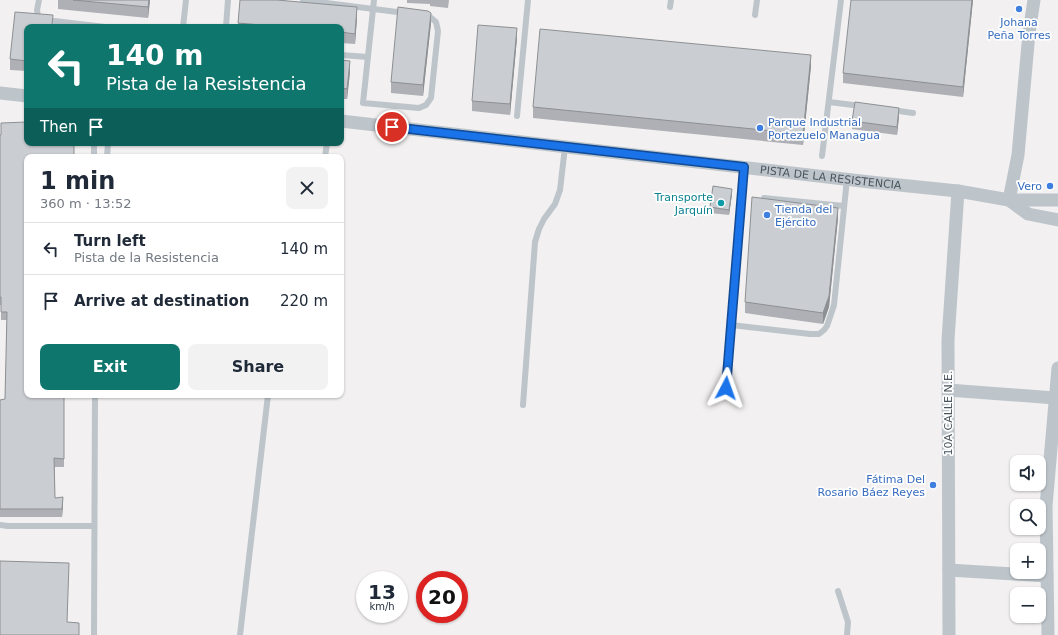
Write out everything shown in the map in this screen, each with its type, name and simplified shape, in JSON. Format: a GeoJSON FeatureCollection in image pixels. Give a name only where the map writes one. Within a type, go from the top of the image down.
{"type":"FeatureCollection","features":[{"type":"Feature","properties":{"kind":"street"},"geometry":{"type":"LineString","coordinates":[[1009,200],[1018,155],[1028,33],[1034,0]]}},
{"type":"Feature","properties":{"kind":"street"},"geometry":{"type":"LineString","coordinates":[[0,93],[24,96]]}},
{"type":"Feature","properties":{"kind":"street","name":"PISTA DE LA RESISTENCIA"},"geometry":{"type":"LineString","coordinates":[[344,121],[958,191],[1009,200],[1058,200]]}},
{"type":"Feature","properties":{"kind":"street","name":"10A CALLE N.E."},"geometry":{"type":"LineString","coordinates":[[949,635],[948,340],[958,191]]}},
{"type":"Feature","properties":{"kind":"street","name":"PISTA DE LA RESISTENCIA"},"geometry":{"type":"LineString","coordinates":[[1009,200],[1028,214],[1058,220]]}},
{"type":"Feature","properties":{"kind":"street"},"geometry":{"type":"LineString","coordinates":[[1048,635],[1046,506],[1058,368]]}},
{"type":"Feature","properties":{"kind":"street"},"geometry":{"type":"LineString","coordinates":[[948,390],[1055,398]]}},
{"type":"Feature","properties":{"kind":"street"},"geometry":{"type":"LineString","coordinates":[[949,570],[1047,576]]}},
{"type":"Feature","properties":{"kind":"lane"},"geometry":{"type":"LineString","coordinates":[[39,0],[38,16],[46,20],[80,24]]}},
{"type":"Feature","properties":{"kind":"lane"},"geometry":{"type":"LineString","coordinates":[[184,24],[186,0]]}},
{"type":"Feature","properties":{"kind":"lane"},"geometry":{"type":"LineString","coordinates":[[226,24],[228,0]]}},
{"type":"Feature","properties":{"kind":"lane"},"geometry":{"type":"LineString","coordinates":[[303,0],[408,14]]}},
{"type":"Feature","properties":{"kind":"lane"},"geometry":{"type":"LineString","coordinates":[[374,0],[363,103],[419,108],[426,105],[431,98],[438,31],[436,22],[430,17],[416,15]]}},
{"type":"Feature","properties":{"kind":"lane"},"geometry":{"type":"LineString","coordinates":[[517,116],[528,0]]}},
{"type":"Feature","properties":{"kind":"lane"},"geometry":{"type":"LineString","coordinates":[[670,7],[671,0]]}},
{"type":"Feature","properties":{"kind":"lane"},"geometry":{"type":"LineString","coordinates":[[755,15],[757,0]]}},
{"type":"Feature","properties":{"kind":"lane"},"geometry":{"type":"LineString","coordinates":[[822,156],[841,0]]}},
{"type":"Feature","properties":{"kind":"lane"},"geometry":{"type":"LineString","coordinates":[[344,55],[368,57]]}},
{"type":"Feature","properties":{"kind":"lane"},"geometry":{"type":"LineString","coordinates":[[829,102],[867,107]]}},
{"type":"Feature","properties":{"kind":"lane"},"geometry":{"type":"LineString","coordinates":[[882,109],[913,113]]}},
{"type":"Feature","properties":{"kind":"lane"},"geometry":{"type":"LineString","coordinates":[[523,405],[536,242],[539,229],[555,204],[560,190],[565,147]]}},
{"type":"Feature","properties":{"kind":"lane"},"geometry":{"type":"LineString","coordinates":[[726,388],[744,167]]}},
{"type":"Feature","properties":{"kind":"lane"},"geometry":{"type":"LineString","coordinates":[[731,325],[810,334],[819,334],[824,330],[827,326],[834,305],[847,179]]}},
{"type":"Feature","properties":{"kind":"lane"},"geometry":{"type":"LineString","coordinates":[[764,198],[844,206]]}},
{"type":"Feature","properties":{"kind":"lane"},"geometry":{"type":"LineString","coordinates":[[94,635],[95,398]]}},
{"type":"Feature","properties":{"kind":"lane"},"geometry":{"type":"LineString","coordinates":[[240,635],[268,398]]}},
{"type":"Feature","properties":{"kind":"lane"},"geometry":{"type":"LineString","coordinates":[[0,525],[94,526]]}},
{"type":"Feature","properties":{"kind":"lane"},"geometry":{"type":"LineString","coordinates":[[838,591],[848,622],[847,635]]}},
{"type":"Feature","properties":{"kind":"building"},"geometry":{"type":"Polygon","coordinates":[[[73,0],[149,0],[148,7],[73,0]]]}},
{"type":"Feature","properties":{"kind":"building"},"geometry":{"type":"Polygon","coordinates":[[[240,0],[277,0],[357,7],[355,34],[344,32],[344,24],[238,23],[240,0]]]}},
{"type":"Feature","properties":{"kind":"building"},"geometry":{"type":"Polygon","coordinates":[[[851,0],[972,0],[963,87],[843,73],[851,0]]]}},
{"type":"Feature","properties":{"kind":"building"},"geometry":{"type":"Polygon","coordinates":[[[398,7],[428,11],[431,13],[423,85],[391,82],[398,7]]]}},
{"type":"Feature","properties":{"kind":"building"},"geometry":{"type":"Polygon","coordinates":[[[15,12],[53,15],[52,24],[24,24],[24,61],[10,59],[15,12]]]}},
{"type":"Feature","properties":{"kind":"building"},"geometry":{"type":"Polygon","coordinates":[[[478,25],[517,28],[510,104],[472,101],[478,25]]]}},
{"type":"Feature","properties":{"kind":"building"},"geometry":{"type":"Polygon","coordinates":[[[540,29],[811,55],[803,134],[533,107],[540,29]]]}},
{"type":"Feature","properties":{"kind":"building"},"geometry":{"type":"Polygon","coordinates":[[[344,60],[350,61],[347,89],[344,88],[344,60]]]}},
{"type":"Feature","properties":{"kind":"building"},"geometry":{"type":"Polygon","coordinates":[[[855,102],[899,108],[897,127],[852,121],[855,102]]]}},
{"type":"Feature","properties":{"kind":"building"},"geometry":{"type":"Polygon","coordinates":[[[24,122],[24,146],[74,146],[74,154],[24,154],[24,398],[64,398],[64,459],[54,458],[55,498],[63,497],[62,509],[0,509],[0,400],[5,399],[7,312],[1,312],[0,297],[1,123],[24,122]]]}},
{"type":"Feature","properties":{"kind":"building","name":"Transporte Jarquín"},"geometry":{"type":"Polygon","coordinates":[[[713,186],[732,189],[729,210],[710,207],[713,186]]]}},
{"type":"Feature","properties":{"kind":"building"},"geometry":{"type":"Polygon","coordinates":[[[752,197],[838,208],[829,296],[823,313],[745,302],[752,197]]]}},
{"type":"Feature","properties":{"kind":"building"},"geometry":{"type":"Polygon","coordinates":[[[0,561],[69,563],[67,622],[79,623],[79,635],[0,635],[0,561]]]}},
{"type":"Feature","properties":{"kind":"place","name":"Johana Peña Torres"},"geometry":{"type":"Point","coordinates":[1019,9]}},
{"type":"Feature","properties":{"kind":"place","name":"Parque Industrial Portezuelo Managua"},"geometry":{"type":"Point","coordinates":[760,128]}},
{"type":"Feature","properties":{"kind":"place","name":"Vero"},"geometry":{"type":"Point","coordinates":[1050,186]}},
{"type":"Feature","properties":{"kind":"place","name":"Transporte Jarquín"},"geometry":{"type":"Point","coordinates":[721,203]}},
{"type":"Feature","properties":{"kind":"place","name":"Tienda del Ejército"},"geometry":{"type":"Point","coordinates":[767,215]}},
{"type":"Feature","properties":{"kind":"place","name":"Fátima Del Rosario Báez Reyes"},"geometry":{"type":"Point","coordinates":[933,485]}},
{"type":"Feature","properties":{"kind":"route"},"geometry":{"type":"LineString","coordinates":[[392,127],[744,167],[726,388]]}}]}
